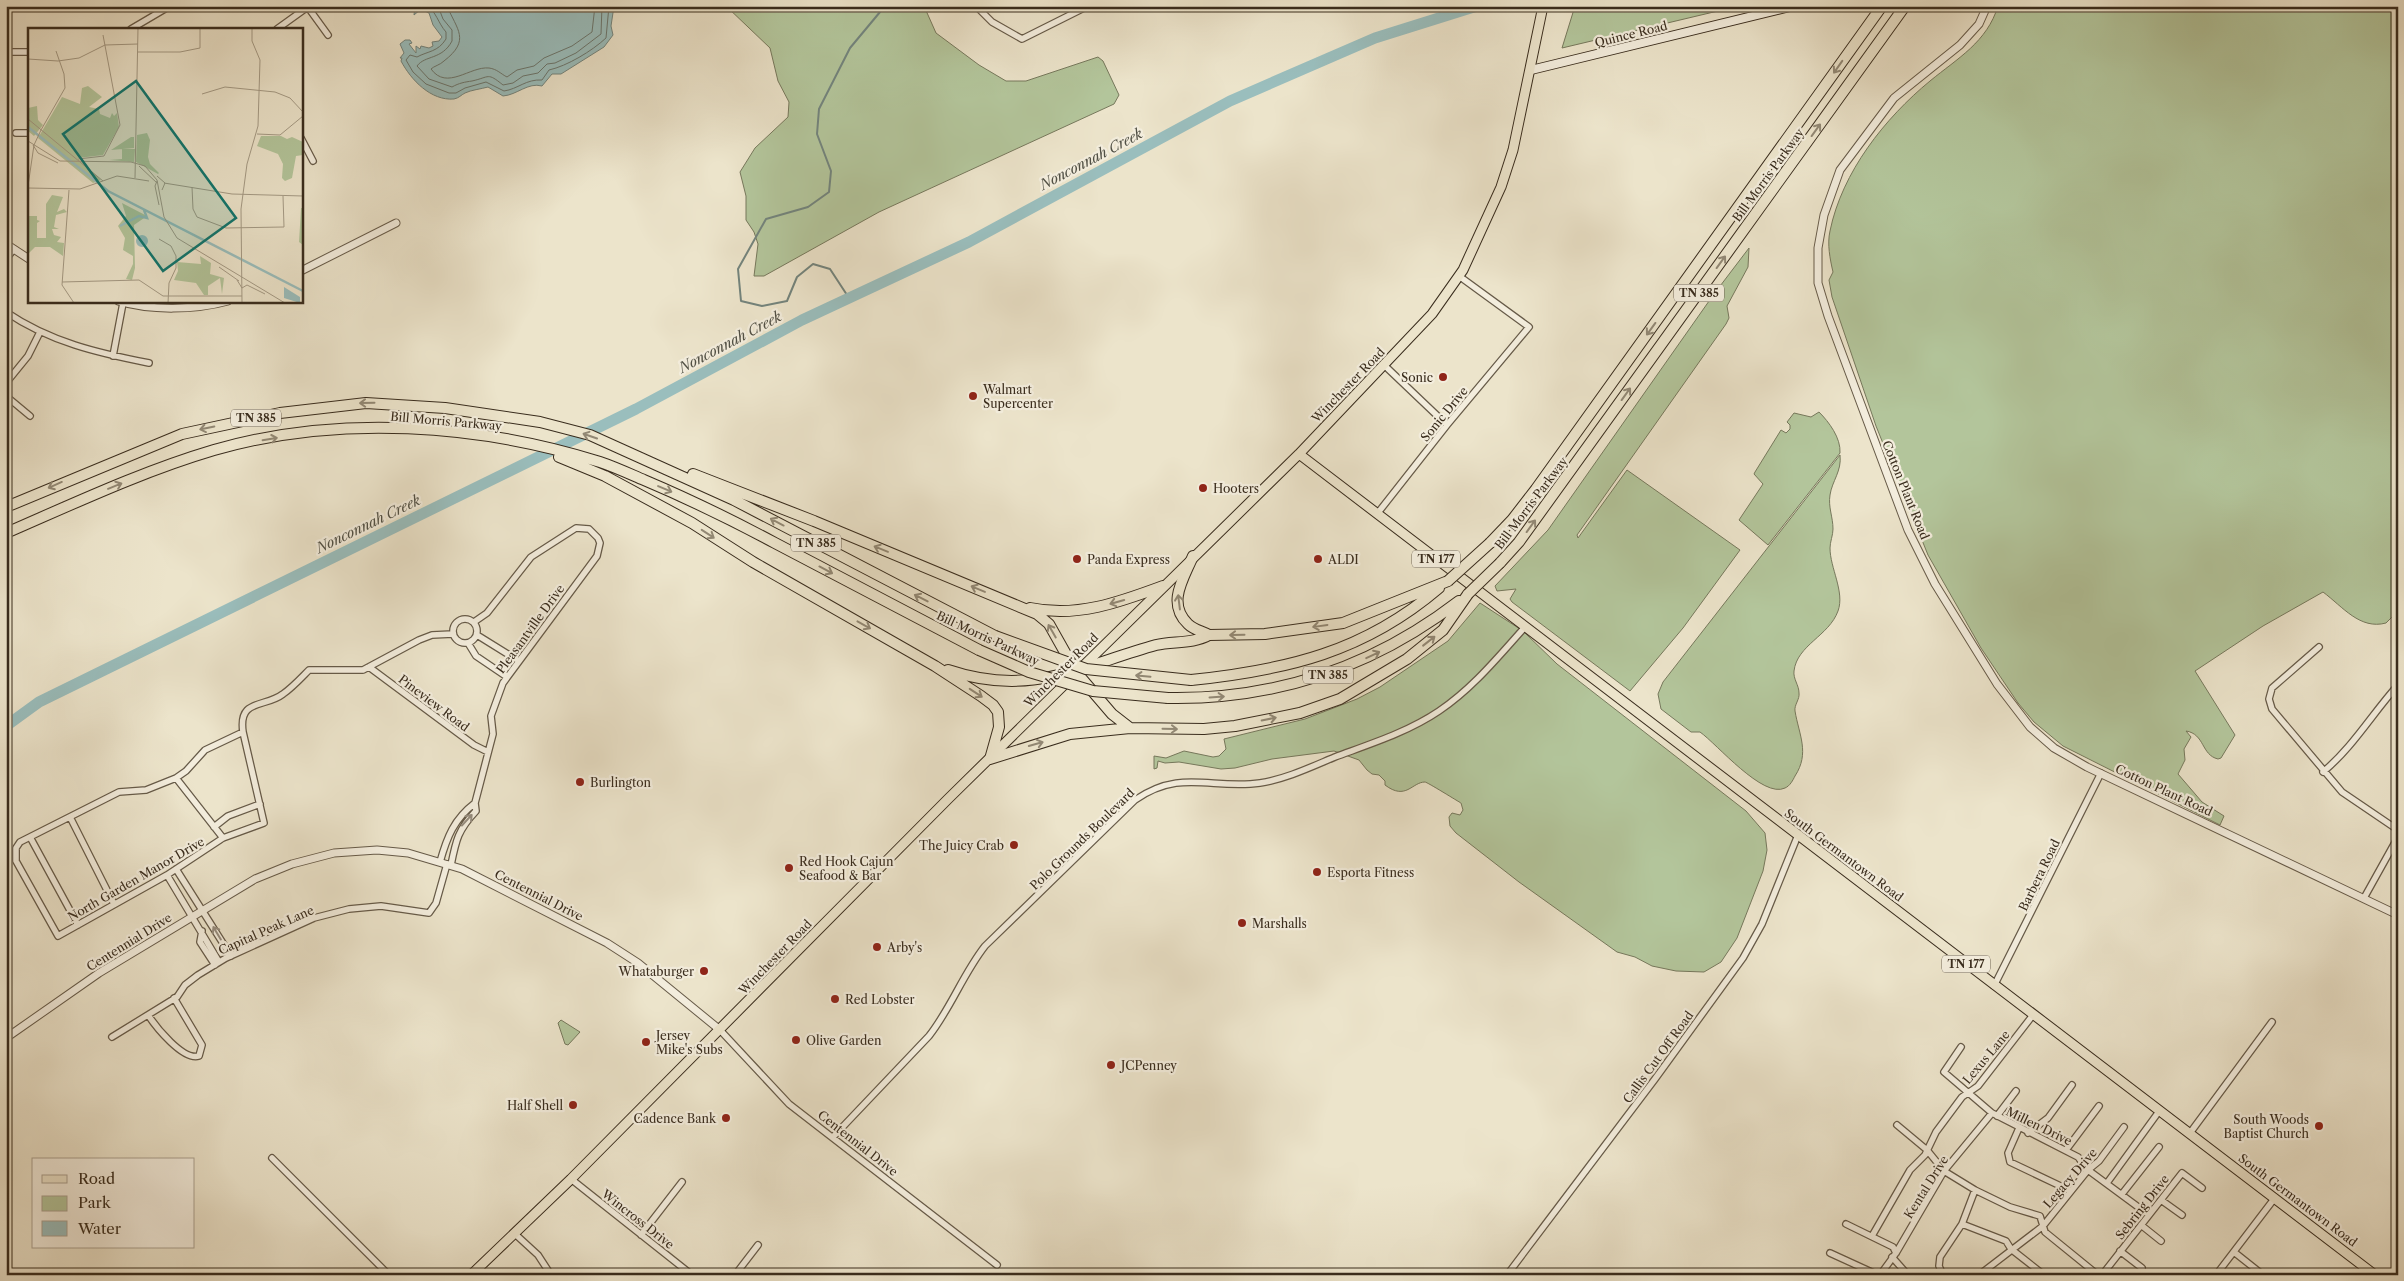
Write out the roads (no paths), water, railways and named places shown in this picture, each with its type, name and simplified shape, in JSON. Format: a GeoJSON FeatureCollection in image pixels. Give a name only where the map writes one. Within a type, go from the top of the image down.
{"type":"FeatureCollection","features":[{"type":"Feature","properties":{"kind":"highway","name":"Bill Morris Parkway"},"geometry":{"type":"LineString","coordinates":[[6,507],[182,434],[280,413],[366,402],[445,408],[520,419],[590,435],[636,454],[756,511],[995,636],[1086,669],[1191,680],[1258,673],[1312,659],[1351,644],[1395,622],[1448,581],[1512,520],[1882,6]]}},
{"type":"Feature","properties":{"kind":"highway","name":"Bill Morris Parkway"},"geometry":{"type":"LineString","coordinates":[[6,534],[158,469],[216,450],[264,440],[327,431],[382,428],[476,434],[521,441],[602,462],[705,506],[979,650],[1028,672],[1092,691],[1195,699],[1250,694],[1320,678],[1395,645],[1432,622],[1468,594],[1500,564],[1525,534],[1905,6]]}},
{"type":"Feature","properties":{"kind":"highway"},"geometry":{"type":"LineString","coordinates":[[521,441],[605,476],[692,523],[753,562],[935,666],[993,704],[998,712],[999,727],[990,759]]}},
{"type":"Feature","properties":{"kind":"highway"},"geometry":{"type":"LineString","coordinates":[[636,454],[742,492],[1037,614],[1049,624],[1076,672],[1112,714],[1130,728]]}},
{"type":"Feature","properties":{"kind":"highway"},"geometry":{"type":"LineString","coordinates":[[1193,556],[1179,586],[1176,601],[1183,618],[1188,624],[1209,635],[1264,634],[1343,623],[1448,581]]}},
{"type":"Feature","properties":{"kind":"highway"},"geometry":{"type":"LineString","coordinates":[[1014,604],[1042,611],[1063,612],[1088,609],[1117,603],[1163,586]]}},
{"type":"Feature","properties":{"kind":"highway"},"geometry":{"type":"LineString","coordinates":[[990,759],[1070,734],[1130,728],[1183,730],[1236,726],[1300,713],[1340,699],[1407,659],[1443,630],[1468,594]]}},
{"type":"Feature","properties":{"kind":"highway"},"geometry":{"type":"LineString","coordinates":[[935,666],[963,675],[999,680],[1049,679],[1158,645],[1202,639],[1209,635]]}},
{"type":"Feature","properties":{"kind":"main road","name":"Winchester Road"},"geometry":{"type":"LineString","coordinates":[[471,1275],[571,1179],[942,805],[1193,556],[1299,454],[1432,314],[1459,276],[1485,226],[1501,187],[1513,150],[1543,6]]}},
{"type":"Feature","properties":{"kind":"main road","name":"Quince Road"},"geometry":{"type":"LineString","coordinates":[[1531,70],[1794,6]]}},
{"type":"Feature","properties":{"kind":"main road","name":"South Germantown Road"},"geometry":{"type":"LineString","coordinates":[[1299,454],[2375,1275]]}},
{"type":"Feature","properties":{"kind":"street"},"geometry":{"type":"LineString","coordinates":[[133,28],[170,6]]}},
{"type":"Feature","properties":{"kind":"street"},"geometry":{"type":"LineString","coordinates":[[278,28],[308,6],[328,35]]}},
{"type":"Feature","properties":{"kind":"street"},"geometry":{"type":"LineString","coordinates":[[976,6],[992,22],[1022,39],[1088,6]]}},
{"type":"Feature","properties":{"kind":"street","name":"Cotton Plant Road"},"geometry":{"type":"LineString","coordinates":[[1987,6],[1979,24],[1960,45],[1894,98],[1840,170],[1824,215],[1818,248],[1818,283],[1828,316],[1908,530],[1935,584],[1997,684],[2030,728],[2054,748],[2101,773],[2398,915]]}},
{"type":"Feature","properties":{"kind":"street"},"geometry":{"type":"LineString","coordinates":[[6,52],[28,52]]}},
{"type":"Feature","properties":{"kind":"street"},"geometry":{"type":"LineString","coordinates":[[16,133],[28,133]]}},
{"type":"Feature","properties":{"kind":"street"},"geometry":{"type":"LineString","coordinates":[[302,140],[313,161]]}},
{"type":"Feature","properties":{"kind":"street"},"geometry":{"type":"LineString","coordinates":[[302,270],[396,223]]}},
{"type":"Feature","properties":{"kind":"street"},"geometry":{"type":"LineString","coordinates":[[6,244],[28,258]]}},
{"type":"Feature","properties":{"kind":"street"},"geometry":{"type":"LineString","coordinates":[[6,260],[14,249]]}},
{"type":"Feature","properties":{"kind":"street","name":"Sonic Drive"},"geometry":{"type":"LineString","coordinates":[[1377,514],[1447,425],[1529,328],[1459,276]]}},
{"type":"Feature","properties":{"kind":"street"},"geometry":{"type":"LineString","coordinates":[[112,356],[121,302],[150,306],[193,307],[222,302]]}},
{"type":"Feature","properties":{"kind":"street"},"geometry":{"type":"LineString","coordinates":[[6,312],[40,332],[81,348],[149,363]]}},
{"type":"Feature","properties":{"kind":"street"},"geometry":{"type":"LineString","coordinates":[[6,384],[28,356],[40,332]]}},
{"type":"Feature","properties":{"kind":"street"},"geometry":{"type":"LineString","coordinates":[[1384,365],[1447,425]]}},
{"type":"Feature","properties":{"kind":"street"},"geometry":{"type":"LineString","coordinates":[[6,396],[30,416]]}},
{"type":"Feature","properties":{"kind":"street","name":"Pleasantville Drive"},"geometry":{"type":"LineString","coordinates":[[449,864],[460,828],[476,811],[475,803],[493,734],[492,716],[507,677],[597,556],[600,543],[594,533],[589,529],[576,528],[531,558],[487,613],[474,622]]}},
{"type":"Feature","properties":{"kind":"street"},"geometry":{"type":"LineString","coordinates":[[462,619],[474,622],[477,635],[474,640],[468,643],[460,642],[453,634],[454,626],[462,619]]}},
{"type":"Feature","properties":{"kind":"street","name":"Polo Grounds Boulevard"},"geometry":{"type":"LineString","coordinates":[[833,1137],[933,1031],[967,971],[985,946],[1135,800],[1159,787],[1178,782],[1242,784],[1269,781],[1387,738],[1438,712],[1499,658],[1525,627]]}},
{"type":"Feature","properties":{"kind":"street"},"geometry":{"type":"LineString","coordinates":[[214,827],[228,816],[260,804],[243,732],[243,718],[250,707],[282,695],[309,670],[364,670],[419,640],[432,635],[453,634]]}},
{"type":"Feature","properties":{"kind":"street"},"geometry":{"type":"LineString","coordinates":[[477,635],[488,640],[519,661]]}},
{"type":"Feature","properties":{"kind":"street"},"geometry":{"type":"LineString","coordinates":[[468,643],[476,656],[507,677]]}},
{"type":"Feature","properties":{"kind":"street"},"geometry":{"type":"LineString","coordinates":[[2319,647],[2275,685],[2269,693],[2269,699],[2275,714],[2323,772],[2351,799],[2398,830]]}},
{"type":"Feature","properties":{"kind":"street","name":"Pineview Road"},"geometry":{"type":"LineString","coordinates":[[369,667],[474,745],[488,752]]}},
{"type":"Feature","properties":{"kind":"street"},"geometry":{"type":"LineString","coordinates":[[2323,772],[2350,747],[2372,715],[2398,685]]}},
{"type":"Feature","properties":{"kind":"street"},"geometry":{"type":"LineString","coordinates":[[78,925],[30,837],[120,792],[146,790],[176,778],[186,771],[209,747],[243,732]]}},
{"type":"Feature","properties":{"kind":"street","name":"Barbera Road"},"geometry":{"type":"LineString","coordinates":[[1994,986],[2101,773]]}},
{"type":"Feature","properties":{"kind":"street"},"geometry":{"type":"LineString","coordinates":[[176,778],[223,838]]}},
{"type":"Feature","properties":{"kind":"street"},"geometry":{"type":"LineString","coordinates":[[440,862],[447,837],[456,820],[475,803]]}},
{"type":"Feature","properties":{"kind":"street","name":"North Garden Manor Drive"},"geometry":{"type":"LineString","coordinates":[[30,837],[20,842],[16,848],[16,861],[58,936],[167,875],[223,838],[264,823],[260,804]]}},
{"type":"Feature","properties":{"kind":"street"},"geometry":{"type":"LineString","coordinates":[[70,816],[114,904]]}},
{"type":"Feature","properties":{"kind":"street","name":"Callis Cut Off Road"},"geometry":{"type":"LineString","coordinates":[[1508,1275],[1743,958],[1762,924],[1798,835]]}},
{"type":"Feature","properties":{"kind":"street"},"geometry":{"type":"LineString","coordinates":[[2364,898],[2398,837]]}},
{"type":"Feature","properties":{"kind":"street","name":"Centennial Drive"},"geometry":{"type":"LineString","coordinates":[[6,1038],[51,1005],[193,915],[255,879],[292,864],[334,853],[378,850],[408,853],[449,864],[607,943],[638,963],[720,1030],[789,1104],[997,1265]]}},
{"type":"Feature","properties":{"kind":"street","name":"Capital Peak Lane"},"geometry":{"type":"LineString","coordinates":[[112,1037],[174,998],[194,978],[217,963],[288,929],[334,912],[381,906],[429,913],[436,903],[449,864]]}},
{"type":"Feature","properties":{"kind":"street"},"geometry":{"type":"LineString","coordinates":[[176,869],[231,956]]}},
{"type":"Feature","properties":{"kind":"street"},"geometry":{"type":"LineString","coordinates":[[167,875],[193,915],[217,963]]}},
{"type":"Feature","properties":{"kind":"street"},"geometry":{"type":"LineString","coordinates":[[148,1015],[163,1034],[183,1052],[192,1057],[199,1056],[202,1045],[174,998]]}},
{"type":"Feature","properties":{"kind":"street","name":"Lexus Lane"},"geometry":{"type":"LineString","coordinates":[[1872,1236],[1908,1173],[1927,1150],[1930,1140],[1946,1118],[1962,1097],[1978,1086],[2033,1015]]}},
{"type":"Feature","properties":{"kind":"street"},"geometry":{"type":"LineString","coordinates":[[2190,1133],[2272,1022]]}},
{"type":"Feature","properties":{"kind":"street","name":"Millen Drive"},"geometry":{"type":"LineString","coordinates":[[1961,1048],[1944,1072],[1994,1115],[2066,1150],[2081,1160],[2088,1170],[2149,1215]]}},
{"type":"Feature","properties":{"kind":"street"},"geometry":{"type":"LineString","coordinates":[[2028,1133],[2048,1118],[2072,1085]]}},
{"type":"Feature","properties":{"kind":"street","name":"Kental Drive"},"geometry":{"type":"LineString","coordinates":[[1879,1275],[1894,1255],[1944,1171],[2016,1091]]}},
{"type":"Feature","properties":{"kind":"street"},"geometry":{"type":"LineString","coordinates":[[2066,1150],[2099,1106]]}},
{"type":"Feature","properties":{"kind":"street"},"geometry":{"type":"LineString","coordinates":[[2107,1183],[2160,1110]]}},
{"type":"Feature","properties":{"kind":"street"},"geometry":{"type":"LineString","coordinates":[[1897,1125],[1927,1150],[1944,1171],[1975,1190],[2010,1207],[2040,1216],[2045,1232],[2098,1275]]}},
{"type":"Feature","properties":{"kind":"street"},"geometry":{"type":"LineString","coordinates":[[2019,1128],[2008,1153],[2010,1162],[2071,1191]]}},
{"type":"Feature","properties":{"kind":"street","name":"Legacy Drive"},"geometry":{"type":"LineString","coordinates":[[1979,1275],[2043,1226],[2088,1170],[2099,1161],[2124,1128]]}},
{"type":"Feature","properties":{"kind":"street"},"geometry":{"type":"LineString","coordinates":[[2122,1194],[2158,1147]]}},
{"type":"Feature","properties":{"kind":"street"},"geometry":{"type":"LineString","coordinates":[[272,1158],[389,1275]]}},
{"type":"Feature","properties":{"kind":"street","name":"Sebring Drive"},"geometry":{"type":"LineString","coordinates":[[2102,1275],[2182,1172],[2202,1188]]}},
{"type":"Feature","properties":{"kind":"street","name":"Wincross Drive"},"geometry":{"type":"LineString","coordinates":[[571,1179],[692,1275]]}},
{"type":"Feature","properties":{"kind":"street"},"geometry":{"type":"LineString","coordinates":[[641,1235],[682,1182]]}},
{"type":"Feature","properties":{"kind":"street"},"geometry":{"type":"LineString","coordinates":[[1943,1275],[1940,1257],[1962,1224],[1975,1190]]}},
{"type":"Feature","properties":{"kind":"street"},"geometry":{"type":"LineString","coordinates":[[2216,1275],[2274,1199]]}},
{"type":"Feature","properties":{"kind":"street"},"geometry":{"type":"LineString","coordinates":[[2161,1200],[2182,1215]]}},
{"type":"Feature","properties":{"kind":"street"},"geometry":{"type":"LineString","coordinates":[[1846,1224],[1893,1247],[1894,1255],[1908,1275]]}},
{"type":"Feature","properties":{"kind":"street"},"geometry":{"type":"LineString","coordinates":[[1962,1224],[2006,1241],[2011,1249],[2044,1275]]}},
{"type":"Feature","properties":{"kind":"street"},"geometry":{"type":"LineString","coordinates":[[2141,1225],[2161,1241]]}},
{"type":"Feature","properties":{"kind":"street"},"geometry":{"type":"LineString","coordinates":[[514,1233],[538,1255],[551,1275]]}},
{"type":"Feature","properties":{"kind":"street"},"geometry":{"type":"LineString","coordinates":[[735,1275],[758,1245]]}},
{"type":"Feature","properties":{"kind":"street"},"geometry":{"type":"LineString","coordinates":[[2120,1251],[2142,1268]]}},
{"type":"Feature","properties":{"kind":"street"},"geometry":{"type":"LineString","coordinates":[[2234,1252],[2263,1275]]}},
{"type":"Feature","properties":{"kind":"street"},"geometry":{"type":"LineString","coordinates":[[1830,1253],[1879,1275]]}},
{"type":"Feature","properties":{"kind":"street"},"geometry":{"type":"LineString","coordinates":[[1984,1270],[1990,1275]]}},
{"type":"Feature","properties":{"kind":"water"},"geometry":{"type":"Polygon","coordinates":[[[415,6],[614,6],[611,26],[613,35],[604,47],[561,74],[552,74],[542,86],[527,87],[503,96],[488,87],[467,92],[456,99],[446,99],[437,97],[416,82],[405,68],[401,61],[402,58],[400,58],[404,53],[400,44],[405,40],[410,40],[412,43],[409,44],[416,53],[416,46],[420,49],[421,46],[429,48],[433,46],[432,42],[439,41],[442,37],[433,25],[429,13],[421,9],[414,15],[415,6]]]}},
{"type":"Feature","properties":{"kind":"waterway"},"geometry":{"type":"LineString","coordinates":[[849,298],[830,269],[813,264],[797,277],[787,301],[762,306],[741,301],[738,269],[766,219],[808,207],[829,192],[831,171],[817,134],[819,109],[850,48],[885,6]]}},
{"type":"Feature","properties":{"kind":"waterway","name":"Nonconnah Creek"},"geometry":{"type":"LineString","coordinates":[[6,726],[39,702],[636,409],[802,320],[969,242],[1230,101],[1375,38],[1477,6]]}},
{"type":"Feature","properties":{"kind":"place","name":"Sonic"},"geometry":{"type":"Point","coordinates":[1443,377]}},
{"type":"Feature","properties":{"kind":"place","name":"Walmart Supercenter"},"geometry":{"type":"Point","coordinates":[973,396]}},
{"type":"Feature","properties":{"kind":"place","name":"Hooters"},"geometry":{"type":"Point","coordinates":[1203,488]}},
{"type":"Feature","properties":{"kind":"place","name":"Panda Express"},"geometry":{"type":"Point","coordinates":[1077,559]}},
{"type":"Feature","properties":{"kind":"place","name":"ALDI"},"geometry":{"type":"Point","coordinates":[1318,559]}},
{"type":"Feature","properties":{"kind":"place","name":"Burlington"},"geometry":{"type":"Point","coordinates":[580,782]}},
{"type":"Feature","properties":{"kind":"place","name":"The Juicy Crab"},"geometry":{"type":"Point","coordinates":[1014,845]}},
{"type":"Feature","properties":{"kind":"place","name":"Red Hook Cajun Seafood & Bar"},"geometry":{"type":"Point","coordinates":[789,868]}},
{"type":"Feature","properties":{"kind":"place","name":"Esporta Fitness"},"geometry":{"type":"Point","coordinates":[1317,872]}},
{"type":"Feature","properties":{"kind":"place","name":"Marshalls"},"geometry":{"type":"Point","coordinates":[1242,923]}},
{"type":"Feature","properties":{"kind":"place","name":"Arby's"},"geometry":{"type":"Point","coordinates":[877,947]}},
{"type":"Feature","properties":{"kind":"place","name":"Whataburger"},"geometry":{"type":"Point","coordinates":[704,971]}},
{"type":"Feature","properties":{"kind":"place","name":"Red Lobster"},"geometry":{"type":"Point","coordinates":[835,999]}},
{"type":"Feature","properties":{"kind":"place","name":"Olive Garden"},"geometry":{"type":"Point","coordinates":[796,1040]}},
{"type":"Feature","properties":{"kind":"place","name":"Jersey Mike's Subs"},"geometry":{"type":"Point","coordinates":[646,1042]}},
{"type":"Feature","properties":{"kind":"place","name":"JCPenney"},"geometry":{"type":"Point","coordinates":[1111,1065]}},
{"type":"Feature","properties":{"kind":"place","name":"Half Shell"},"geometry":{"type":"Point","coordinates":[573,1105]}},
{"type":"Feature","properties":{"kind":"place","name":"Cadence Bank"},"geometry":{"type":"Point","coordinates":[726,1118]}},
{"type":"Feature","properties":{"kind":"place","name":"South Woods Baptist Church"},"geometry":{"type":"Point","coordinates":[2319,1126]}}]}
